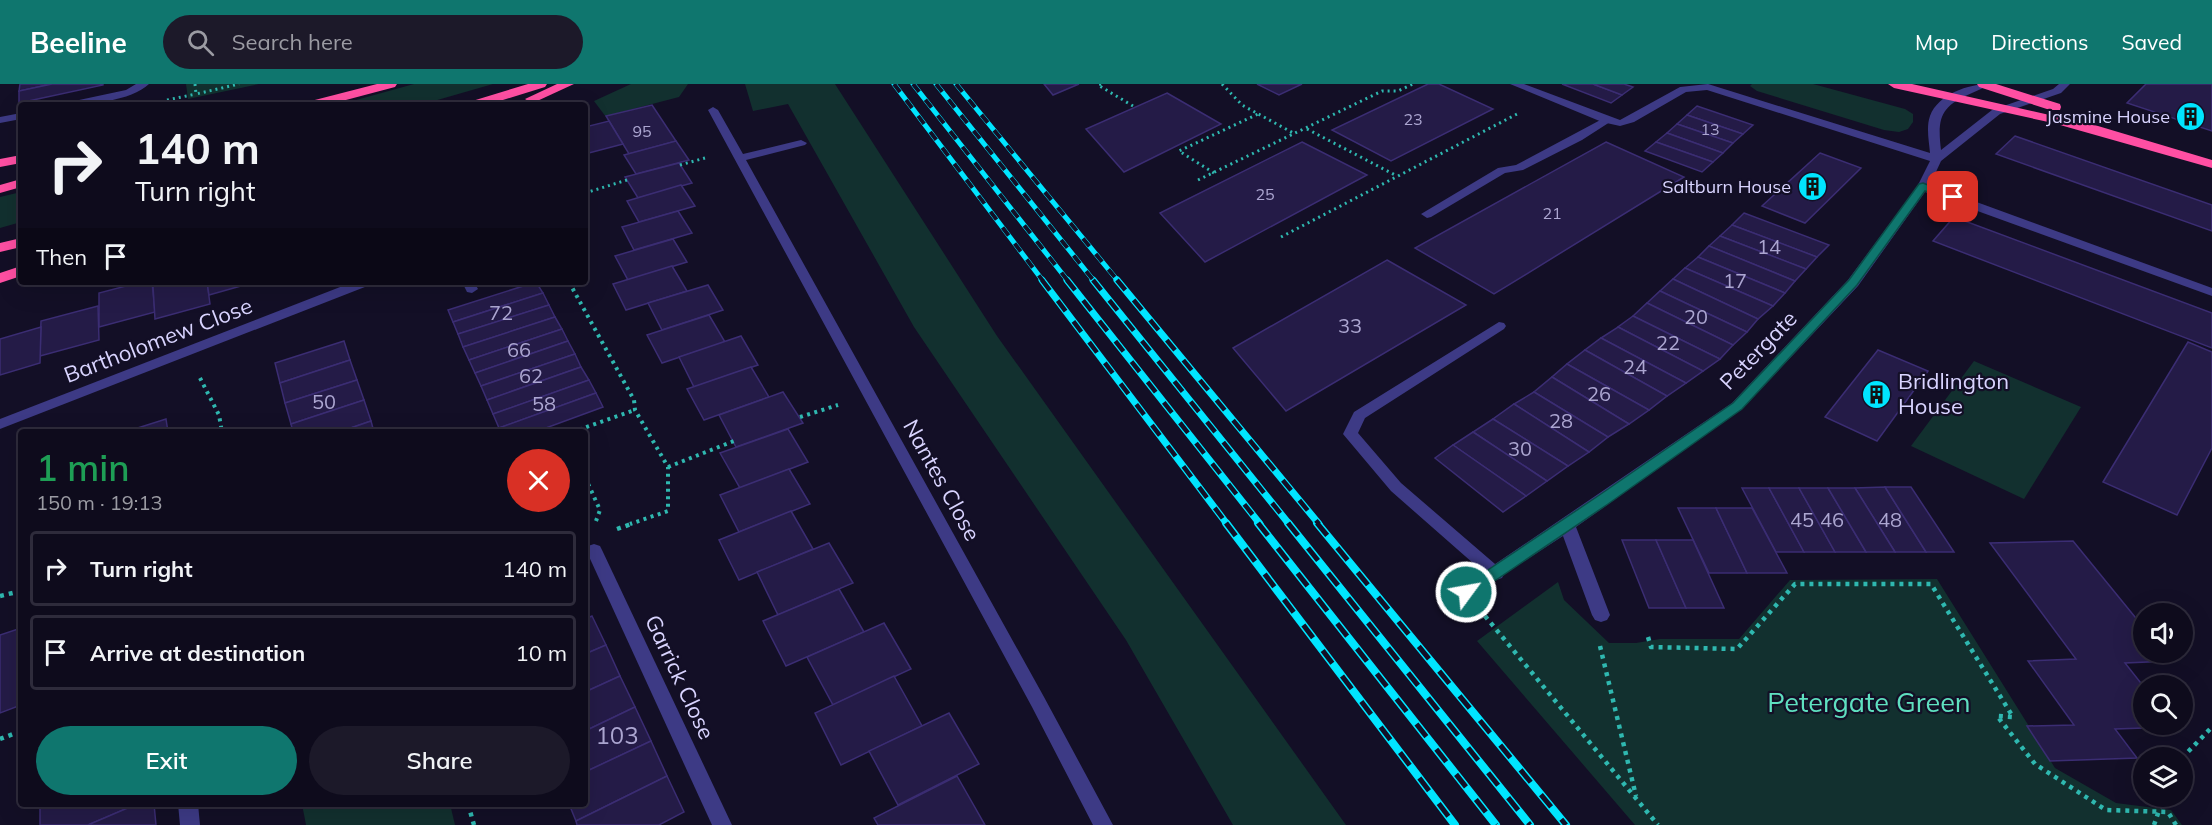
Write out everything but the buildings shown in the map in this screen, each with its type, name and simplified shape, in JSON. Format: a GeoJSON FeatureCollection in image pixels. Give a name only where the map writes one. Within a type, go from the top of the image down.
{"type":"FeatureCollection","features":[{"type":"Feature","properties":{"kind":"highway"},"geometry":{"type":"LineString","coordinates":[[321,102],[391,84]]}},
{"type":"Feature","properties":{"kind":"highway"},"geometry":{"type":"LineString","coordinates":[[484,102],[541,84]]}},
{"type":"Feature","properties":{"kind":"highway"},"geometry":{"type":"LineString","coordinates":[[523,102],[568,84]]}},
{"type":"Feature","properties":{"kind":"highway"},"geometry":{"type":"LineString","coordinates":[[1894,84],[2077,123],[2212,164]]}},
{"type":"Feature","properties":{"kind":"highway"},"geometry":{"type":"LineString","coordinates":[[1984,84],[2181,154]]}},
{"type":"Feature","properties":{"kind":"highway"},"geometry":{"type":"LineString","coordinates":[[0,163],[18,160]]}},
{"type":"Feature","properties":{"kind":"highway"},"geometry":{"type":"LineString","coordinates":[[0,189],[18,184]]}},
{"type":"Feature","properties":{"kind":"highway"},"geometry":{"type":"LineString","coordinates":[[0,248],[18,243]]}},
{"type":"Feature","properties":{"kind":"highway"},"geometry":{"type":"LineString","coordinates":[[0,278],[18,272]]}},
{"type":"Feature","properties":{"kind":"street"},"geometry":{"type":"LineString","coordinates":[[83,102],[129,92],[144,84]]}},
{"type":"Feature","properties":{"kind":"street"},"geometry":{"type":"LineString","coordinates":[[1515,84],[1606,120],[1620,123],[1630,120],[1684,89],[1708,85],[1936,159],[1932,132],[1935,112],[1939,106],[1955,96],[1984,84]]}},
{"type":"Feature","properties":{"kind":"street","name":"Petergate"},"geometry":{"type":"LineString","coordinates":[[1466,592],[1496,574],[1737,406],[1853,283],[1923,186],[1936,159],[1996,112],[2057,91],[2065,84]]}},
{"type":"Feature","properties":{"kind":"street","name":"Nantes Close"},"geometry":{"type":"LineString","coordinates":[[712,110],[870,395],[1103,825]]}},
{"type":"Feature","properties":{"kind":"street"},"geometry":{"type":"LineString","coordinates":[[0,120],[18,117]]}},
{"type":"Feature","properties":{"kind":"street"},"geometry":{"type":"LineString","coordinates":[[1427,213],[1502,170],[1519,168],[1578,138],[1606,120]]}},
{"type":"Feature","properties":{"kind":"street"},"geometry":{"type":"LineString","coordinates":[[739,158],[801,142]]}},
{"type":"Feature","properties":{"kind":"street"},"geometry":{"type":"LineString","coordinates":[[1923,186],[2212,292]]}},
{"type":"Feature","properties":{"kind":"street","name":"Bartholomew Close"},"geometry":{"type":"LineString","coordinates":[[0,424],[356,285]]}},
{"type":"Feature","properties":{"kind":"street"},"geometry":{"type":"LineString","coordinates":[[1496,574],[1396,487],[1350,434],[1359,415],[1499,326]]}},
{"type":"Feature","properties":{"kind":"street"},"geometry":{"type":"LineString","coordinates":[[1567,525],[1601,615]]}},
{"type":"Feature","properties":{"kind":"street","name":"Garrick Close"},"geometry":{"type":"LineString","coordinates":[[594,550],[722,825]]}},
{"type":"Feature","properties":{"kind":"street"},"geometry":{"type":"LineString","coordinates":[[188,807],[190,825]]}},
{"type":"Feature","properties":{"kind":"path"},"geometry":{"type":"LineString","coordinates":[[195,84],[196,94]]}},
{"type":"Feature","properties":{"kind":"path"},"geometry":{"type":"LineString","coordinates":[[166,100],[239,84]]}},
{"type":"Feature","properties":{"kind":"path"},"geometry":{"type":"LineString","coordinates":[[1101,84],[1098,85],[1133,106]]}},
{"type":"Feature","properties":{"kind":"path"},"geometry":{"type":"LineString","coordinates":[[1222,84],[1242,105],[1295,134]]}},
{"type":"Feature","properties":{"kind":"path"},"geometry":{"type":"LineString","coordinates":[[1198,180],[1382,91],[1398,91],[1413,84]]}},
{"type":"Feature","properties":{"kind":"path"},"geometry":{"type":"LineString","coordinates":[[1281,237],[1550,98]]}},
{"type":"Feature","properties":{"kind":"path"},"geometry":{"type":"LineString","coordinates":[[1214,172],[1179,152],[1258,114]]}},
{"type":"Feature","properties":{"kind":"path"},"geometry":{"type":"LineString","coordinates":[[1306,128],[1397,177]]}},
{"type":"Feature","properties":{"kind":"path"},"geometry":{"type":"LineString","coordinates":[[680,165],[708,157]]}},
{"type":"Feature","properties":{"kind":"path"},"geometry":{"type":"LineString","coordinates":[[588,192],[627,180]]}},
{"type":"Feature","properties":{"kind":"path"},"geometry":{"type":"LineString","coordinates":[[571,285],[634,400],[635,410],[668,466],[668,511],[612,531]]}},
{"type":"Feature","properties":{"kind":"path"},"geometry":{"type":"LineString","coordinates":[[187,351],[219,415],[221,429]]}},
{"type":"Feature","properties":{"kind":"path"},"geometry":{"type":"LineString","coordinates":[[800,417],[870,395]]}},
{"type":"Feature","properties":{"kind":"path"},"geometry":{"type":"LineString","coordinates":[[581,429],[635,410]]}},
{"type":"Feature","properties":{"kind":"path"},"geometry":{"type":"LineString","coordinates":[[668,466],[734,441]]}},
{"type":"Feature","properties":{"kind":"path"},"geometry":{"type":"LineString","coordinates":[[588,484],[600,510],[593,529]]}},
{"type":"Feature","properties":{"kind":"path"},"geometry":{"type":"LineString","coordinates":[[1648,637],[1651,647],[1737,649],[1794,584],[1931,584],[2013,717],[1997,716],[2035,764],[2106,810],[2168,812],[2176,825]]}},
{"type":"Feature","properties":{"kind":"path"},"geometry":{"type":"LineString","coordinates":[[0,596],[18,592]]}},
{"type":"Feature","properties":{"kind":"path"},"geometry":{"type":"LineString","coordinates":[[1466,592],[1658,825]]}},
{"type":"Feature","properties":{"kind":"path"},"geometry":{"type":"LineString","coordinates":[[1598,637],[1637,800]]}},
{"type":"Feature","properties":{"kind":"path"},"geometry":{"type":"LineString","coordinates":[[2193,747],[2212,727]]}},
{"type":"Feature","properties":{"kind":"path"},"geometry":{"type":"LineString","coordinates":[[0,740],[18,732]]}},
{"type":"Feature","properties":{"kind":"path"},"geometry":{"type":"LineString","coordinates":[[469,807],[474,825]]}},
{"type":"Feature","properties":{"kind":"path"},"geometry":{"type":"LineString","coordinates":[[2154,825],[2159,807]]}},
{"type":"Feature","properties":{"kind":"green space"},"geometry":{"type":"Polygon","coordinates":[[[186,84],[259,84],[188,99],[186,84]]]}},
{"type":"Feature","properties":{"kind":"green space"},"geometry":{"type":"Polygon","coordinates":[[[414,84],[493,84],[430,102],[349,102],[414,84]]]}},
{"type":"Feature","properties":{"kind":"green space"},"geometry":{"type":"Polygon","coordinates":[[[631,84],[688,84],[679,97],[606,116],[609,121],[594,101],[631,84]]]}},
{"type":"Feature","properties":{"kind":"green space"},"geometry":{"type":"Polygon","coordinates":[[[745,84],[835,84],[997,336],[1346,825],[1233,825],[1126,640],[914,327],[788,104],[753,111],[745,84]]]}},
{"type":"Feature","properties":{"kind":"green space"},"geometry":{"type":"Polygon","coordinates":[[[1752,84],[1813,84],[1905,109],[1913,114],[1913,122],[1908,129],[1899,132],[1884,130],[1757,91],[1750,86],[1752,84]]]}},
{"type":"Feature","properties":{"kind":"green space"},"geometry":{"type":"Polygon","coordinates":[[[18,193],[18,223],[0,228],[0,197],[18,193]]]}},
{"type":"Feature","properties":{"kind":"green space"},"geometry":{"type":"Polygon","coordinates":[[[1974,361],[2081,407],[2024,499],[1911,446],[1974,361]]]}},
{"type":"Feature","properties":{"kind":"green space","name":"Petergate Green"},"geometry":{"type":"Polygon","coordinates":[[[1937,579],[2055,768],[2116,803],[2133,807],[2171,810],[2182,825],[1635,825],[1477,641],[1558,582],[1564,600],[1609,643],[1636,643],[1660,639],[1739,639],[1790,580],[1937,579]]]}},
{"type":"Feature","properties":{"kind":"green space"},"geometry":{"type":"Polygon","coordinates":[[[303,807],[451,807],[455,825],[306,825],[303,807]]]}},
{"type":"Feature","properties":{"kind":"railway"},"geometry":{"type":"LineString","coordinates":[[894,84],[1043,281]]}},
{"type":"Feature","properties":{"kind":"railway"},"geometry":{"type":"LineString","coordinates":[[913,84],[1068,281]]}},
{"type":"Feature","properties":{"kind":"railway"},"geometry":{"type":"LineString","coordinates":[[936,84],[1094,281]]}},
{"type":"Feature","properties":{"kind":"railway"},"geometry":{"type":"LineString","coordinates":[[956,84],[1118,281]]}},
{"type":"Feature","properties":{"kind":"railway"},"geometry":{"type":"LineString","coordinates":[[1042,280],[1227,524]]}},
{"type":"Feature","properties":{"kind":"railway"},"geometry":{"type":"LineString","coordinates":[[1067,280],[1260,524]]}},
{"type":"Feature","properties":{"kind":"railway"},"geometry":{"type":"LineString","coordinates":[[1093,280],[1289,524]]}},
{"type":"Feature","properties":{"kind":"railway"},"geometry":{"type":"LineString","coordinates":[[1117,280],[1319,524]]}},
{"type":"Feature","properties":{"kind":"railway"},"geometry":{"type":"LineString","coordinates":[[1226,523],[1455,825]]}},
{"type":"Feature","properties":{"kind":"railway"},"geometry":{"type":"LineString","coordinates":[[1258,523],[1496,825]]}},
{"type":"Feature","properties":{"kind":"railway"},"geometry":{"type":"LineString","coordinates":[[1288,523],[1530,825]]}},
{"type":"Feature","properties":{"kind":"railway"},"geometry":{"type":"LineString","coordinates":[[1317,523],[1566,825]]}},
{"type":"Feature","properties":{"kind":"place","name":"Jasmine House"},"geometry":{"type":"Point","coordinates":[2191,117]}},
{"type":"Feature","properties":{"kind":"place","name":"Saltburn House"},"geometry":{"type":"Point","coordinates":[1812,187]}},
{"type":"Feature","properties":{"kind":"place","name":"Bridlington House"},"geometry":{"type":"Point","coordinates":[1877,394]}},
{"type":"Feature","properties":{"kind":"route"},"geometry":{"type":"LineString","coordinates":[[1466,592],[1496,574],[1737,406],[1853,283],[1923,186],[1953,197]]}}]}
